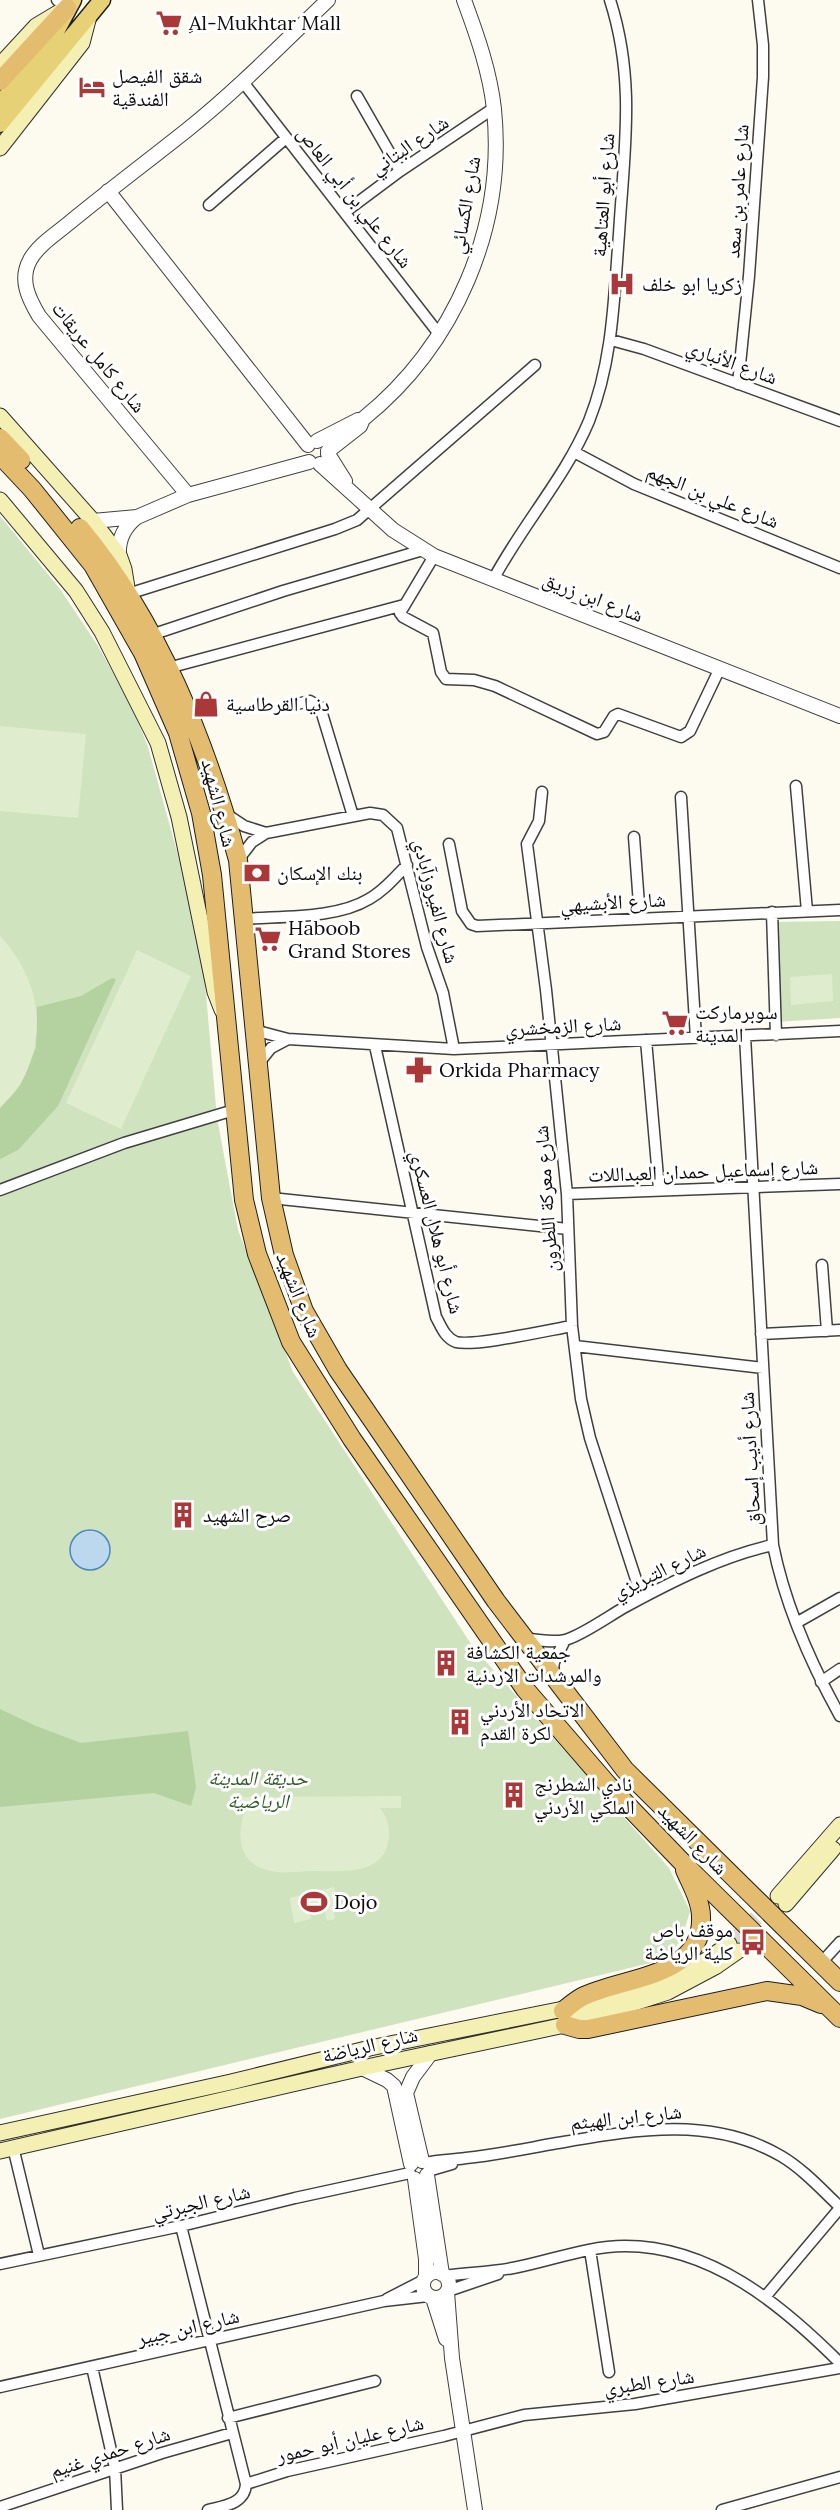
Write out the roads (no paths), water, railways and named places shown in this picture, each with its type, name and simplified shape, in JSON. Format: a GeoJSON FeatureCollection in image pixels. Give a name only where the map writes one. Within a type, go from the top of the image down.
{"type":"FeatureCollection","features":[{"type":"Feature","properties":{"kind":"highway"},"geometry":{"type":"LineString","coordinates":[[0,81],[21,68],[66,3]]}},
{"type":"Feature","properties":{"kind":"highway","name":"شارع الشهيد"},"geometry":{"type":"LineString","coordinates":[[0,438],[39,480],[101,554],[128,594],[168,668],[199,739],[238,860],[271,1198],[284,1255],[304,1311],[338,1370],[523,1638],[625,1770],[840,1982]]}},
{"type":"Feature","properties":{"kind":"highway","name":"شارع الشهيد"},"geometry":{"type":"LineString","coordinates":[[0,455],[32,489],[93,565],[143,653],[178,733],[203,822],[212,875],[234,1110],[249,1226],[291,1342],[358,1448],[525,1689],[609,1785],[682,1862],[836,2015]]}},
{"type":"Feature","properties":{"kind":"highway"},"geometry":{"type":"LineString","coordinates":[[0,464],[93,584],[124,640],[190,775]]}},
{"type":"Feature","properties":{"kind":"highway"},"geometry":{"type":"LineString","coordinates":[[682,1862],[700,1907],[701,1917],[699,1937],[688,1954],[672,1966],[580,1998],[564,2018],[579,2029],[588,2029],[767,1991],[802,1996],[836,2015]]}},
{"type":"Feature","properties":{"kind":"main road"},"geometry":{"type":"LineString","coordinates":[[0,104],[21,68],[88,16],[102,0]]}},
{"type":"Feature","properties":{"kind":"main road"},"geometry":{"type":"LineString","coordinates":[[0,148],[82,43],[88,16]]}},
{"type":"Feature","properties":{"kind":"main road"},"geometry":{"type":"LineString","coordinates":[[0,124],[21,68]]}},
{"type":"Feature","properties":{"kind":"main road"},"geometry":{"type":"LineString","coordinates":[[0,416],[93,521],[119,555],[128,594]]}},
{"type":"Feature","properties":{"kind":"main road"},"geometry":{"type":"LineString","coordinates":[[0,500],[76,591],[102,632],[158,743],[182,828],[215,992],[226,1018]]}},
{"type":"Feature","properties":{"kind":"main road"},"geometry":{"type":"LineString","coordinates":[[840,1825],[782,1900],[840,1840]]}},
{"type":"Feature","properties":{"kind":"main road","name":"شارع الرياضة"},"geometry":{"type":"LineString","coordinates":[[7,2149],[431,2053],[668,1992],[707,1972],[733,1948]]}},
{"type":"Feature","properties":{"kind":"main road","name":"شارع الرياضة"},"geometry":{"type":"LineString","coordinates":[[0,2133],[370,2048],[564,2018]]}},
{"type":"Feature","properties":{"kind":"main road"},"geometry":{"type":"LineString","coordinates":[[261,2074],[264,2090]]}},
{"type":"Feature","properties":{"kind":"street","name":"شارع كامل عريقات"},"geometry":{"type":"LineString","coordinates":[[188,495],[39,316],[25,284],[26,270],[36,252],[108,190],[188,129],[243,82],[328,0]]}},
{"type":"Feature","properties":{"kind":"street","name":"شارع الكسائي"},"geometry":{"type":"LineString","coordinates":[[93,521],[137,517],[188,495],[279,468],[316,453],[360,426],[363,419],[399,385],[439,334],[464,291],[476,261],[486,222],[494,172],[494,108],[488,78],[464,0]]}},
{"type":"Feature","properties":{"kind":"street","name":"شارع أبو العتاهية"},"geometry":{"type":"LineString","coordinates":[[493,580],[574,452],[589,420],[599,390],[611,340],[627,121],[627,84],[623,45],[610,0]]}},
{"type":"Feature","properties":{"kind":"street","name":"شارع عامر بن سعد"},"geometry":{"type":"LineString","coordinates":[[738,384],[749,276],[763,77],[763,45],[758,0]]}},
{"type":"Feature","properties":{"kind":"street","name":"شارع علي بن أبي العاص"},"geometry":{"type":"LineString","coordinates":[[243,82],[439,334]]}},
{"type":"Feature","properties":{"kind":"street"},"geometry":{"type":"LineString","coordinates":[[357,96],[400,171]]}},
{"type":"Feature","properties":{"kind":"street","name":"شارع البتاني"},"geometry":{"type":"LineString","coordinates":[[345,212],[400,171],[494,108]]}},
{"type":"Feature","properties":{"kind":"street"},"geometry":{"type":"LineString","coordinates":[[209,205],[286,138]]}},
{"type":"Feature","properties":{"kind":"street"},"geometry":{"type":"LineString","coordinates":[[108,190],[316,453]]}},
{"type":"Feature","properties":{"kind":"street","name":"شارع الأنباري"},"geometry":{"type":"LineString","coordinates":[[611,340],[644,349],[840,421]]}},
{"type":"Feature","properties":{"kind":"street"},"geometry":{"type":"LineString","coordinates":[[128,594],[357,520],[534,365]]}},
{"type":"Feature","properties":{"kind":"street","name":"شارع علي بن الجهم"},"geometry":{"type":"LineString","coordinates":[[574,452],[633,484],[840,568]]}},
{"type":"Feature","properties":{"kind":"street","name":"شارع ابن زريق"},"geometry":{"type":"LineString","coordinates":[[316,453],[370,510],[428,553],[840,716]]}},
{"type":"Feature","properties":{"kind":"street"},"geometry":{"type":"LineString","coordinates":[[119,555],[121,536],[130,522],[137,517]]}},
{"type":"Feature","properties":{"kind":"street"},"geometry":{"type":"LineString","coordinates":[[428,553],[400,610],[401,615],[433,633],[441,672],[446,679],[474,680],[495,686],[597,734],[604,732],[614,716],[618,714],[677,736],[684,736],[690,731],[720,668]]}},
{"type":"Feature","properties":{"kind":"street"},"geometry":{"type":"LineString","coordinates":[[151,635],[283,591],[428,553]]}},
{"type":"Feature","properties":{"kind":"street"},"geometry":{"type":"LineString","coordinates":[[168,668],[404,605]]}},
{"type":"Feature","properties":{"kind":"street"},"geometry":{"type":"LineString","coordinates":[[288,706],[310,701],[320,707],[353,816]]}},
{"type":"Feature","properties":{"kind":"street"},"geometry":{"type":"LineString","coordinates":[[796,786],[807,911]]}},
{"type":"Feature","properties":{"kind":"street","name":"شارع معركة اللطرون"},"geometry":{"type":"LineString","coordinates":[[542,792],[540,821],[527,844],[538,923],[567,1194],[574,1347],[585,1420],[642,1598]]}},
{"type":"Feature","properties":{"kind":"street"},"geometry":{"type":"LineString","coordinates":[[681,797],[696,1038]]}},
{"type":"Feature","properties":{"kind":"street","name":"شارع الفيروزآبادي"},"geometry":{"type":"LineString","coordinates":[[266,833],[377,813],[389,818],[397,828],[427,947],[443,993],[454,1049]]}},
{"type":"Feature","properties":{"kind":"street"},"geometry":{"type":"LineString","coordinates":[[225,814],[244,826],[266,833]]}},
{"type":"Feature","properties":{"kind":"street"},"geometry":{"type":"LineString","coordinates":[[238,860],[252,842],[266,833]]}},
{"type":"Feature","properties":{"kind":"street"},"geometry":{"type":"LineString","coordinates":[[634,837],[640,918]]}},
{"type":"Feature","properties":{"kind":"street","name":"شارع الأبشيهي"},"geometry":{"type":"LineString","coordinates":[[449,844],[462,911],[471,924],[477,926],[840,910]]}},
{"type":"Feature","properties":{"kind":"street"},"geometry":{"type":"LineString","coordinates":[[244,919],[329,912],[357,905],[382,890],[407,865]]}},
{"type":"Feature","properties":{"kind":"street"},"geometry":{"type":"LineString","coordinates":[[772,912],[776,1035]]}},
{"type":"Feature","properties":{"kind":"street","name":"شارع الزمخشري"},"geometry":{"type":"LineString","coordinates":[[254,1030],[288,1039],[454,1049],[840,1031]]}},
{"type":"Feature","properties":{"kind":"street","name":"شارع أديب إسحاق"},"geometry":{"type":"LineString","coordinates":[[745,1036],[773,1545],[778,1570],[796,1623],[821,1682],[840,1716]]}},
{"type":"Feature","properties":{"kind":"street"},"geometry":{"type":"LineString","coordinates":[[258,1065],[271,1048],[288,1039]]}},
{"type":"Feature","properties":{"kind":"street"},"geometry":{"type":"LineString","coordinates":[[646,1040],[659,1189]]}},
{"type":"Feature","properties":{"kind":"street","name":"شارع أبو هلال العسكري"},"geometry":{"type":"LineString","coordinates":[[375,1046],[411,1212],[436,1317],[442,1330],[456,1342],[474,1343],[572,1326]]}},
{"type":"Feature","properties":{"kind":"street"},"geometry":{"type":"LineString","coordinates":[[0,1190],[124,1143],[234,1110]]}},
{"type":"Feature","properties":{"kind":"street","name":"شارع إسماعيل حمدان العبداللات"},"geometry":{"type":"LineString","coordinates":[[567,1194],[840,1184]]}},
{"type":"Feature","properties":{"kind":"street"},"geometry":{"type":"LineString","coordinates":[[271,1198],[568,1230]]}},
{"type":"Feature","properties":{"kind":"street"},"geometry":{"type":"LineString","coordinates":[[822,1265],[827,1331]]}},
{"type":"Feature","properties":{"kind":"street"},"geometry":{"type":"LineString","coordinates":[[761,1334],[840,1330]]}},
{"type":"Feature","properties":{"kind":"street"},"geometry":{"type":"LineString","coordinates":[[574,1347],[763,1368]]}},
{"type":"Feature","properties":{"kind":"street","name":"شارع التبريزي"},"geometry":{"type":"LineString","coordinates":[[523,1638],[543,1641],[565,1640],[642,1598],[736,1555],[773,1545]]}},
{"type":"Feature","properties":{"kind":"street"},"geometry":{"type":"LineString","coordinates":[[796,1623],[840,1598]]}},
{"type":"Feature","properties":{"kind":"street"},"geometry":{"type":"LineString","coordinates":[[552,1676],[554,1662],[565,1640]]}},
{"type":"Feature","properties":{"kind":"street"},"geometry":{"type":"LineString","coordinates":[[821,1682],[840,1669]]}},
{"type":"Feature","properties":{"kind":"street"},"geometry":{"type":"LineString","coordinates":[[821,1963],[840,1942]]}},
{"type":"Feature","properties":{"kind":"street"},"geometry":{"type":"LineString","coordinates":[[431,2053],[413,2077],[406,2093],[420,2169],[444,2275],[449,2283],[452,2358],[475,2510]]}},
{"type":"Feature","properties":{"kind":"street"},"geometry":{"type":"LineString","coordinates":[[362,2068],[394,2086],[420,2169],[426,2259],[423,2289],[431,2297],[452,2358]]}},
{"type":"Feature","properties":{"kind":"street","name":"شارع ابن الهيثم"},"geometry":{"type":"LineString","coordinates":[[420,2169],[466,2158],[624,2132],[691,2128],[734,2138],[780,2156],[811,2179],[840,2207]]}},
{"type":"Feature","properties":{"kind":"street"},"geometry":{"type":"LineString","coordinates":[[7,2149],[39,2255]]}},
{"type":"Feature","properties":{"kind":"street","name":"شارع الجبرتي"},"geometry":{"type":"LineString","coordinates":[[0,2264],[181,2226],[420,2169]]}},
{"type":"Feature","properties":{"kind":"street"},"geometry":{"type":"LineString","coordinates":[[765,2297],[840,2207]]}},
{"type":"Feature","properties":{"kind":"street"},"geometry":{"type":"LineString","coordinates":[[181,2226],[246,2484],[244,2494],[236,2502],[208,2510]]}},
{"type":"Feature","properties":{"kind":"street"},"geometry":{"type":"LineString","coordinates":[[425,2278],[434,2272],[444,2275],[512,2268],[590,2250],[636,2247],[681,2254],[729,2274],[765,2297],[807,2329],[840,2362]]}},
{"type":"Feature","properties":{"kind":"street"},"geometry":{"type":"LineString","coordinates":[[590,2250],[609,2372]]}},
{"type":"Feature","properties":{"kind":"street"},"geometry":{"type":"LineString","coordinates":[[431,2297],[441,2298],[448,2292],[512,2268]]}},
{"type":"Feature","properties":{"kind":"street","name":"شارع ابن جبير"},"geometry":{"type":"LineString","coordinates":[[384,2301],[425,2278]]}},
{"type":"Feature","properties":{"kind":"street","name":"شارع ابن جبير"},"geometry":{"type":"LineString","coordinates":[[0,2387],[384,2301],[431,2297]]}},
{"type":"Feature","properties":{"kind":"street"},"geometry":{"type":"LineString","coordinates":[[92,2367],[115,2468],[117,2510]]}},
{"type":"Feature","properties":{"kind":"street","name":"شارع الطبري"},"geometry":{"type":"LineString","coordinates":[[463,2430],[524,2415],[635,2404],[840,2368]]}},
{"type":"Feature","properties":{"kind":"street"},"geometry":{"type":"LineString","coordinates":[[228,2418],[375,2381]]}},
{"type":"Feature","properties":{"kind":"street","name":"شارع عليان أبو حمور"},"geometry":{"type":"LineString","coordinates":[[246,2484],[287,2471],[463,2430]]}},
{"type":"Feature","properties":{"kind":"street","name":"شارع حمدي غنيم"},"geometry":{"type":"LineString","coordinates":[[0,2507],[115,2468],[232,2433]]}},
{"type":"Feature","properties":{"kind":"street"},"geometry":{"type":"LineString","coordinates":[[722,2510],[840,2477]]}},
{"type":"Feature","properties":{"kind":"street"},"geometry":{"type":"LineString","coordinates":[[472,2495],[480,2510]]}},
{"type":"Feature","properties":{"kind":"water"},"geometry":{"type":"Polygon","coordinates":[[[90,1530],[104,1536],[110,1550],[104,1564],[90,1570],[76,1564],[70,1550],[76,1536],[90,1530]]]}},
{"type":"Feature","properties":{"kind":"tunnel"},"geometry":{"type":"LineString","coordinates":[[729,1944],[774,1901]]}},
{"type":"Feature","properties":{"kind":"place","name":"ِAl-Mukhtar Mall"},"geometry":{"type":"Point","coordinates":[169,23]}},
{"type":"Feature","properties":{"kind":"place","name":"شقق الفيصل الفندقية"},"geometry":{"type":"Point","coordinates":[92,87]}},
{"type":"Feature","properties":{"kind":"place","name":"زكريا ابو خلف"},"geometry":{"type":"Point","coordinates":[622,284]}},
{"type":"Feature","properties":{"kind":"place","name":"دنيا القرطاسية"},"geometry":{"type":"Point","coordinates":[206,704]}},
{"type":"Feature","properties":{"kind":"place","name":"بنك الإسكان"},"geometry":{"type":"Point","coordinates":[257,873]}},
{"type":"Feature","properties":{"kind":"place","name":"Haboob Grand Stores"},"geometry":{"type":"Point","coordinates":[268,939]}},
{"type":"Feature","properties":{"kind":"place","name":"سوبرماركت المدينة"},"geometry":{"type":"Point","coordinates":[675,1023]}},
{"type":"Feature","properties":{"kind":"place","name":"Orkida Pharmacy"},"geometry":{"type":"Point","coordinates":[419,1070]}},
{"type":"Feature","properties":{"kind":"place","name":"صرح الشهيد"},"geometry":{"type":"Point","coordinates":[183,1515]}},
{"type":"Feature","properties":{"kind":"place","name":"جمعية الكشافة والمرشدات الاردنية"},"geometry":{"type":"Point","coordinates":[446,1663]}},
{"type":"Feature","properties":{"kind":"place","name":"الاتحاد الأردني لكرة القدم"},"geometry":{"type":"Point","coordinates":[460,1722]}},
{"type":"Feature","properties":{"kind":"place","name":"نادي الشطرنج الملكي الأردني"},"geometry":{"type":"Point","coordinates":[514,1795]}},
{"type":"Feature","properties":{"kind":"place","name":"Dojo"},"geometry":{"type":"Point","coordinates":[314,1902]}},
{"type":"Feature","properties":{"kind":"place","name":"موقف باص كلية الرياضة"},"geometry":{"type":"Point","coordinates":[753,1942]}},
{"type":"Feature","properties":{"kind":"park label","name":"حديقة المدينة الرياضية"},"geometry":{"type":"Point","coordinates":[258,1790]}}]}
